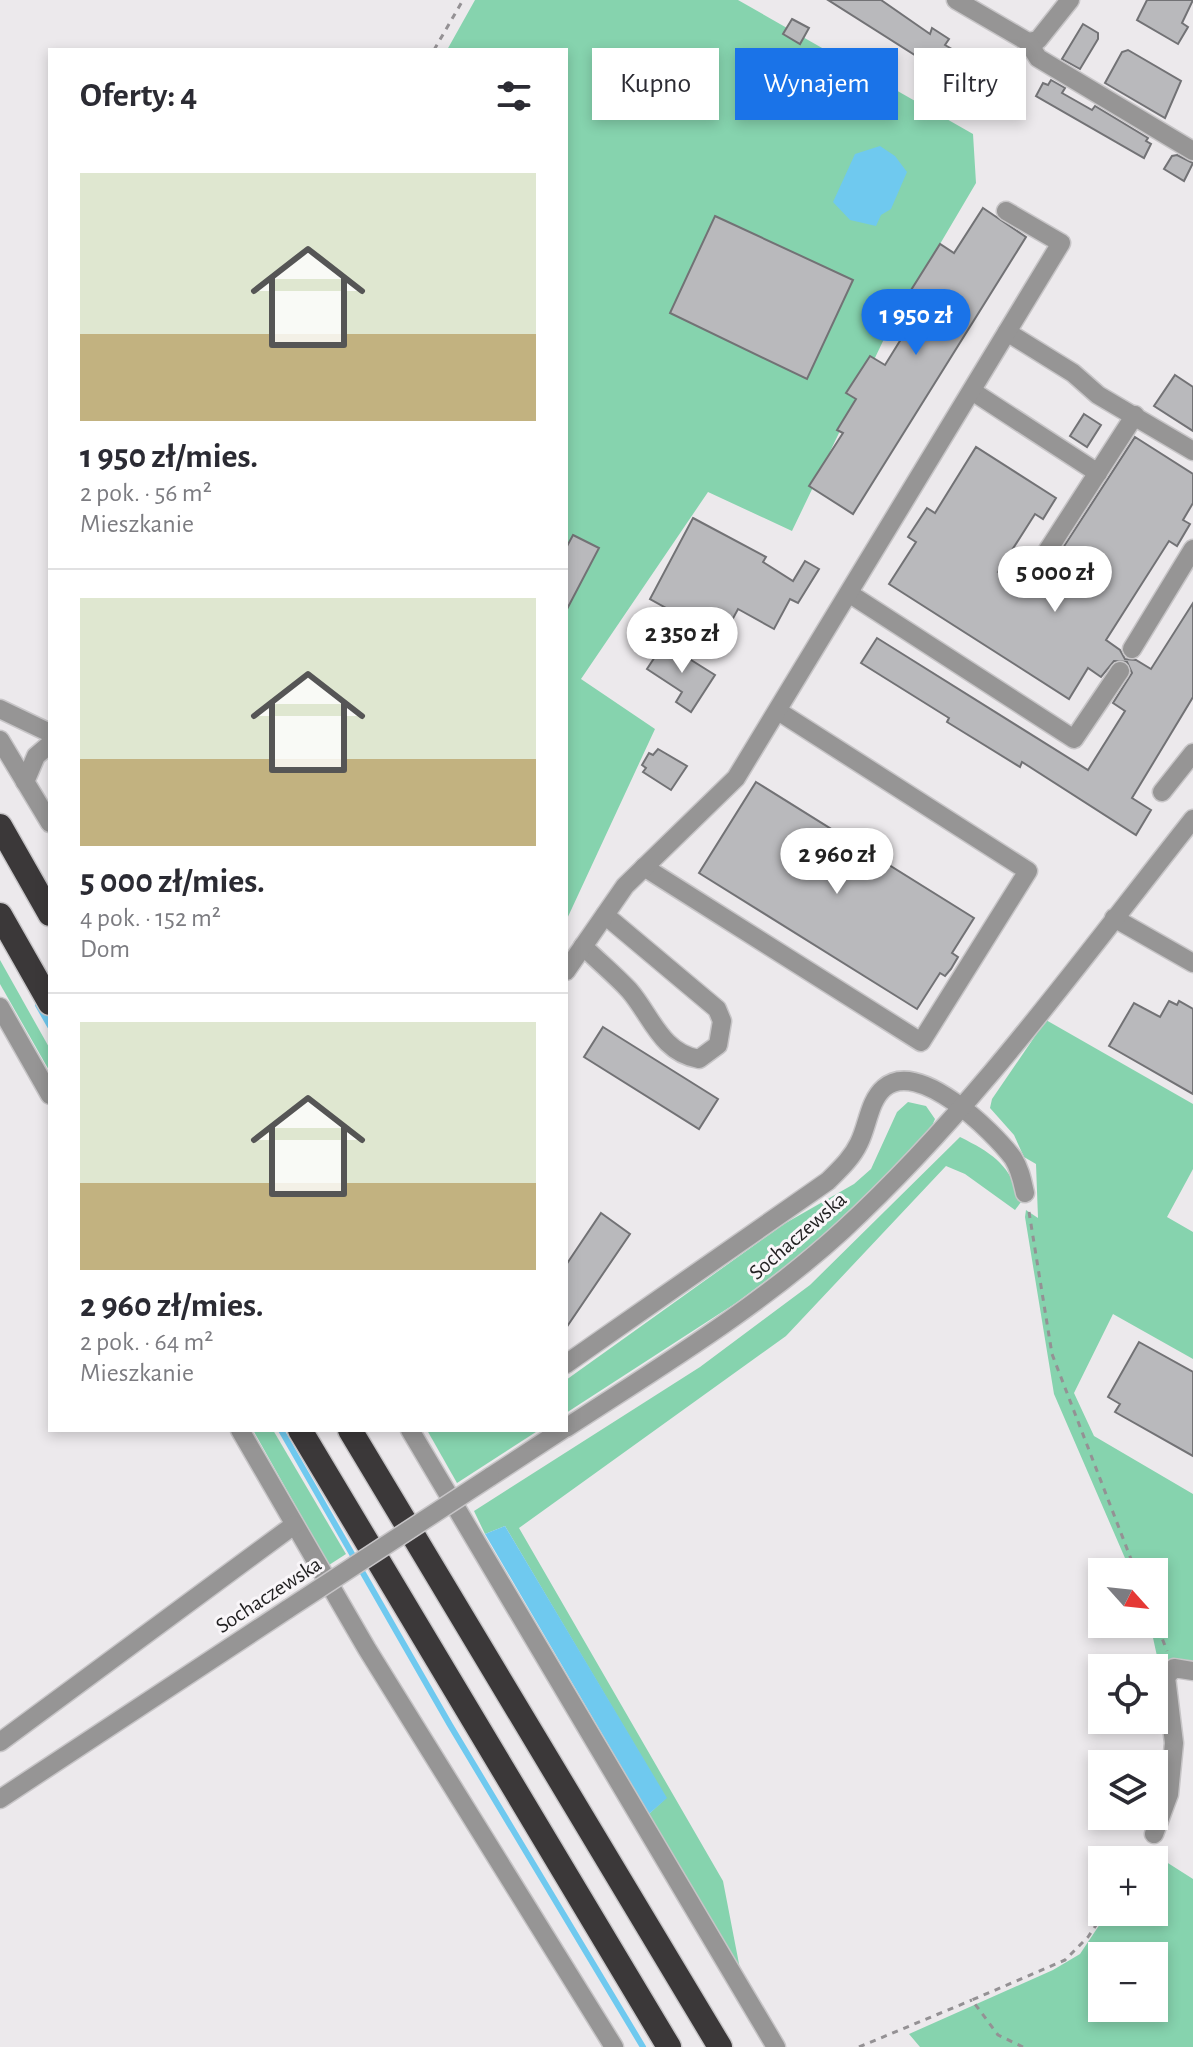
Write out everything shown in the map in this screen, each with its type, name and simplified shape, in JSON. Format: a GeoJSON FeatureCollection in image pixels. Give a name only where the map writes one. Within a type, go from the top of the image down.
{"type":"FeatureCollection","features":[{"type":"Feature","properties":{"kind":"highway"},"geometry":{"type":"LineString","coordinates":[[0,826],[48,910]]}},
{"type":"Feature","properties":{"kind":"highway"},"geometry":{"type":"LineString","coordinates":[[0,915],[48,999]]}},
{"type":"Feature","properties":{"kind":"highway"},"geometry":{"type":"LineString","coordinates":[[301,1432],[669,2047]]}},
{"type":"Feature","properties":{"kind":"highway"},"geometry":{"type":"LineString","coordinates":[[351,1432],[720,2047]]}},
{"type":"Feature","properties":{"kind":"street"},"geometry":{"type":"LineString","coordinates":[[956,0],[1028,42],[1038,58],[1193,151]]}},
{"type":"Feature","properties":{"kind":"street"},"geometry":{"type":"LineString","coordinates":[[1028,42],[1038,40],[1070,0]]}},
{"type":"Feature","properties":{"kind":"street"},"geometry":{"type":"LineString","coordinates":[[568,968],[644,867],[736,778],[1061,243],[1006,211]]}},
{"type":"Feature","properties":{"kind":"street"},"geometry":{"type":"LineString","coordinates":[[1007,332],[1073,373],[1098,395],[1193,451]]}},
{"type":"Feature","properties":{"kind":"street"},"geometry":{"type":"LineString","coordinates":[[972,391],[1098,473]]}},
{"type":"Feature","properties":{"kind":"street"},"geometry":{"type":"LineString","coordinates":[[1048,550],[1135,415]]}},
{"type":"Feature","properties":{"kind":"street"},"geometry":{"type":"LineString","coordinates":[[1132,649],[1193,549]]}},
{"type":"Feature","properties":{"kind":"street"},"geometry":{"type":"LineString","coordinates":[[850,594],[1074,739],[1120,671]]}},
{"type":"Feature","properties":{"kind":"street"},"geometry":{"type":"LineString","coordinates":[[0,709],[48,732]]}},
{"type":"Feature","properties":{"kind":"street"},"geometry":{"type":"LineString","coordinates":[[644,867],[921,1042],[1028,871],[778,711]]}},
{"type":"Feature","properties":{"kind":"street"},"geometry":{"type":"LineString","coordinates":[[0,740],[48,820]]}},
{"type":"Feature","properties":{"kind":"street"},"geometry":{"type":"LineString","coordinates":[[25,782],[36,756],[48,746]]}},
{"type":"Feature","properties":{"kind":"street"},"geometry":{"type":"LineString","coordinates":[[1162,792],[1193,753]]}},
{"type":"Feature","properties":{"kind":"street","name":"Sochaczewska"},"geometry":{"type":"LineString","coordinates":[[568,1426],[704,1339],[783,1281],[844,1229],[961,1109],[1027,1032],[1193,819]]}},
{"type":"Feature","properties":{"kind":"street"},"geometry":{"type":"LineString","coordinates":[[583,946],[631,992],[650,1023],[679,1052],[699,1059],[718,1045],[722,1021],[717,1009],[605,915]]}},
{"type":"Feature","properties":{"kind":"street"},"geometry":{"type":"LineString","coordinates":[[1114,918],[1193,963]]}},
{"type":"Feature","properties":{"kind":"street"},"geometry":{"type":"LineString","coordinates":[[0,1007],[48,1091]]}},
{"type":"Feature","properties":{"kind":"street","name":"Sochaczewska"},"geometry":{"type":"LineString","coordinates":[[568,1363],[828,1181],[859,1144],[876,1097],[886,1086],[898,1081],[918,1081],[936,1089],[961,1109]]}},
{"type":"Feature","properties":{"kind":"street"},"geometry":{"type":"LineString","coordinates":[[961,1109],[1012,1158],[1025,1193]]}},
{"type":"Feature","properties":{"kind":"street"},"geometry":{"type":"LineString","coordinates":[[241,1432],[294,1525],[614,2047]]}},
{"type":"Feature","properties":{"kind":"street"},"geometry":{"type":"LineString","coordinates":[[411,1432],[776,2047]]}},
{"type":"Feature","properties":{"kind":"street","name":"Sochaczewska"},"geometry":{"type":"LineString","coordinates":[[0,1799],[559,1432]]}},
{"type":"Feature","properties":{"kind":"street"},"geometry":{"type":"LineString","coordinates":[[0,1742],[294,1525]]}},
{"type":"Feature","properties":{"kind":"street"},"geometry":{"type":"LineString","coordinates":[[1154,1834],[1169,1794],[1174,1743],[1166,1677],[1174,1668],[1193,1671]]}},
{"type":"Feature","properties":{"kind":"path"},"geometry":{"type":"LineString","coordinates":[[435,48],[463,0]]}},
{"type":"Feature","properties":{"kind":"path"},"geometry":{"type":"LineString","coordinates":[[1025,1193],[1052,1354],[1131,1558]]}},
{"type":"Feature","properties":{"kind":"path"},"geometry":{"type":"LineString","coordinates":[[1162,1638],[1174,1668]]}},
{"type":"Feature","properties":{"kind":"path"},"geometry":{"type":"LineString","coordinates":[[859,2047],[1065,1960],[1095,1926]]}},
{"type":"Feature","properties":{"kind":"path"},"geometry":{"type":"LineString","coordinates":[[972,2000],[998,2035],[1023,2047]]}},
{"type":"Feature","properties":{"kind":"green space"},"geometry":{"type":"Polygon","coordinates":[[[475,0],[738,0],[822,48],[735,48],[735,120],[898,120],[898,91],[914,100],[914,120],[948,120],[973,134],[976,183],[884,339],[792,531],[708,492],[581,679],[655,729],[568,917],[568,48],[448,48],[475,0]]]}},
{"type":"Feature","properties":{"kind":"green space"},"geometry":{"type":"Polygon","coordinates":[[[0,960],[48,1045],[48,1068],[0,984],[0,960]]]}},
{"type":"Feature","properties":{"kind":"green space"},"geometry":{"type":"Polygon","coordinates":[[[1046,1020],[1193,1104],[1193,1169],[1167,1217],[1193,1232],[1193,1359],[1113,1314],[1074,1393],[1094,1436],[1193,1494],[1193,1666],[1184,1661],[1168,1667],[1168,1654],[1157,1654],[1153,1638],[1168,1638],[1168,1558],[1125,1558],[1054,1394],[1025,1217],[1026,1210],[1038,1218],[1036,1164],[1024,1157],[1014,1135],[990,1108],[992,1099],[1046,1020]]]}},
{"type":"Feature","properties":{"kind":"green space"},"geometry":{"type":"Polygon","coordinates":[[[908,1102],[926,1106],[935,1119],[928,1135],[811,1247],[736,1303],[568,1412],[568,1379],[784,1224],[854,1184],[871,1169],[897,1112],[908,1102]]]}},
{"type":"Feature","properties":{"kind":"green space"},"geometry":{"type":"Polygon","coordinates":[[[960,1137],[991,1155],[1006,1170],[1021,1202],[1015,1210],[965,1174],[946,1166],[786,1336],[519,1528],[723,1881],[740,1969],[649,1814],[666,1798],[505,1526],[485,1534],[474,1511],[700,1367],[810,1285],[960,1137]]]}},
{"type":"Feature","properties":{"kind":"green space"},"geometry":{"type":"Polygon","coordinates":[[[254,1432],[274,1432],[346,1554],[329,1565],[254,1432]]]}},
{"type":"Feature","properties":{"kind":"green space"},"geometry":{"type":"Polygon","coordinates":[[[428,1432],[536,1432],[457,1483],[428,1432]]]}},
{"type":"Feature","properties":{"kind":"green space"},"geometry":{"type":"Polygon","coordinates":[[[1168,1863],[1193,1879],[1193,2047],[920,2047],[909,2034],[1053,1970],[1080,1954],[1088,1942],[1099,1926],[1168,1926],[1168,1863]]]}},
{"type":"Feature","properties":{"kind":"water"},"geometry":{"type":"Polygon","coordinates":[[[880,146],[895,156],[907,172],[891,209],[881,215],[876,226],[850,220],[833,202],[855,154],[880,146]]]}},
{"type":"Feature","properties":{"kind":"water"},"geometry":{"type":"Polygon","coordinates":[[[505,1526],[667,1798],[649,1814],[485,1534],[505,1526]]]}},
{"type":"Feature","properties":{"kind":"building"},"geometry":{"type":"Polygon","coordinates":[[[828,0],[881,0],[930,34],[932,28],[949,39],[945,45],[950,48],[914,48],[914,55],[828,0]]]}},
{"type":"Feature","properties":{"kind":"building"},"geometry":{"type":"Polygon","coordinates":[[[1147,0],[1193,0],[1182,23],[1188,27],[1178,44],[1137,20],[1147,0]]]}},
{"type":"Feature","properties":{"kind":"building"},"geometry":{"type":"Polygon","coordinates":[[[792,19],[809,28],[800,44],[783,34],[792,19]]]}},
{"type":"Feature","properties":{"kind":"building"},"geometry":{"type":"Polygon","coordinates":[[[1083,24],[1098,33],[1098,39],[1080,69],[1062,59],[1083,24]]]}},
{"type":"Feature","properties":{"kind":"building"},"geometry":{"type":"Polygon","coordinates":[[[1128,50],[1181,81],[1165,118],[1105,83],[1122,52],[1128,50]]]}},
{"type":"Feature","properties":{"kind":"building"},"geometry":{"type":"Polygon","coordinates":[[[1051,80],[1065,88],[1062,93],[1092,110],[1095,106],[1148,138],[1146,141],[1151,144],[1144,158],[1036,96],[1043,83],[1048,85],[1051,80]]]}},
{"type":"Feature","properties":{"kind":"building"},"geometry":{"type":"Polygon","coordinates":[[[1177,155],[1193,163],[1184,181],[1164,169],[1172,156],[1177,155]]]}},
{"type":"Feature","properties":{"kind":"building"},"geometry":{"type":"Polygon","coordinates":[[[983,208],[1026,237],[853,514],[809,486],[843,433],[837,430],[856,399],[846,393],[870,356],[885,365],[911,323],[896,314],[940,244],[954,253],[983,208]]]}},
{"type":"Feature","properties":{"kind":"building"},"geometry":{"type":"Polygon","coordinates":[[[715,216],[853,280],[807,379],[670,313],[715,216]]]}},
{"type":"Feature","properties":{"kind":"building"},"geometry":{"type":"Polygon","coordinates":[[[1175,375],[1193,387],[1193,431],[1154,406],[1175,375]]]}},
{"type":"Feature","properties":{"kind":"building"},"geometry":{"type":"Polygon","coordinates":[[[1084,414],[1101,425],[1087,447],[1070,436],[1084,414]]]}},
{"type":"Feature","properties":{"kind":"building"},"geometry":{"type":"Polygon","coordinates":[[[1135,437],[1193,474],[1193,503],[1183,520],[1190,524],[1177,546],[1169,541],[1106,640],[1120,650],[1125,659],[1136,660],[1151,669],[1193,603],[1193,697],[1132,798],[1151,810],[1136,835],[1022,762],[1020,767],[947,722],[949,718],[861,663],[877,638],[1088,770],[1125,711],[1113,703],[1132,673],[1127,662],[1114,661],[1101,677],[1088,668],[1069,699],[889,584],[916,542],[908,537],[927,508],[935,513],[976,447],[1056,498],[1043,519],[1035,514],[998,572],[1033,594],[1135,437]]]}},
{"type":"Feature","properties":{"kind":"building"},"geometry":{"type":"Polygon","coordinates":[[[693,518],[766,557],[763,562],[793,581],[805,561],[819,569],[798,603],[790,599],[774,629],[738,609],[722,639],[650,599],[693,518]]]}},
{"type":"Feature","properties":{"kind":"building"},"geometry":{"type":"Polygon","coordinates":[[[573,535],[599,548],[568,607],[568,544],[573,535]]]}},
{"type":"Feature","properties":{"kind":"building"},"geometry":{"type":"Polygon","coordinates":[[[664,643],[715,675],[691,712],[676,702],[682,692],[647,669],[664,643]]]}},
{"type":"Feature","properties":{"kind":"building"},"geometry":{"type":"Polygon","coordinates":[[[658,749],[687,766],[671,790],[643,772],[646,768],[642,765],[649,753],[653,755],[658,749]]]}},
{"type":"Feature","properties":{"kind":"building"},"geometry":{"type":"Polygon","coordinates":[[[756,782],[974,918],[952,953],[958,957],[951,969],[945,976],[940,973],[917,1009],[699,873],[756,782]]]}},
{"type":"Feature","properties":{"kind":"building"},"geometry":{"type":"Polygon","coordinates":[[[1169,1001],[1177,1005],[1179,1001],[1193,1009],[1193,1094],[1109,1046],[1134,1003],[1160,1017],[1169,1001]]]}},
{"type":"Feature","properties":{"kind":"building"},"geometry":{"type":"Polygon","coordinates":[[[603,1027],[718,1099],[699,1129],[584,1057],[603,1027]]]}},
{"type":"Feature","properties":{"kind":"building"},"geometry":{"type":"Polygon","coordinates":[[[601,1213],[630,1234],[568,1325],[568,1262],[601,1213]]]}},
{"type":"Feature","properties":{"kind":"building"},"geometry":{"type":"Polygon","coordinates":[[[1139,1342],[1193,1372],[1193,1456],[1115,1412],[1120,1404],[1108,1397],[1139,1342]]]}},
{"type":"Feature","properties":{"kind":"waterway"},"geometry":{"type":"LineString","coordinates":[[38,1005],[48,1022]]}},
{"type":"Feature","properties":{"kind":"waterway"},"geometry":{"type":"LineString","coordinates":[[282,1432],[450,1725],[643,2047]]}}]}
